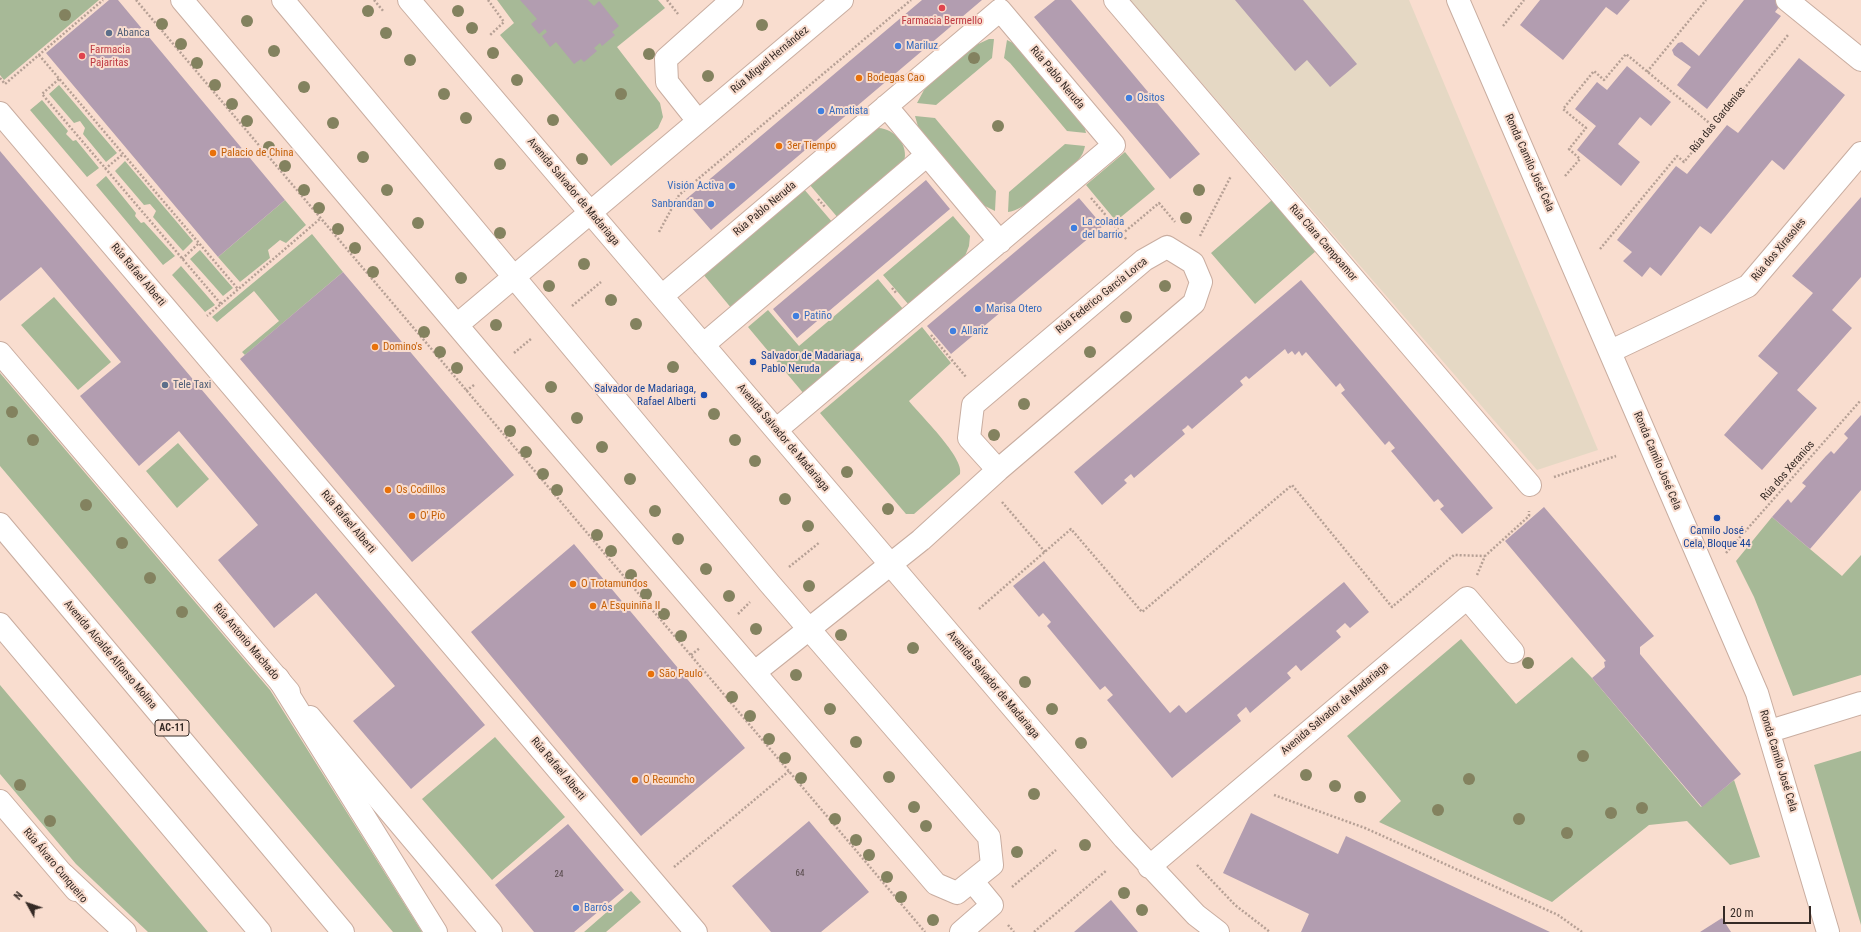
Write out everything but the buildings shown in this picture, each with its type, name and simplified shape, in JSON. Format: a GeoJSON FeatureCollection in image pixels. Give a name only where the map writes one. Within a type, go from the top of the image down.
{"type":"FeatureCollection","features":[{"type":"Feature","properties":{"kind":"main road"},"geometry":{"type":"LineString","coordinates":[[182,0],[457,325],[936,884],[957,893],[973,882],[992,865],[989,837],[808,629],[515,276],[283,0]]}},
{"type":"Feature","properties":{"kind":"main road"},"geometry":{"type":"LineString","coordinates":[[698,121],[667,82],[666,59],[732,0]]}},
{"type":"Feature","properties":{"kind":"main road","name":"Rúa Miguel Hernández"},"geometry":{"type":"LineString","coordinates":[[457,325],[842,0]]}},
{"type":"Feature","properties":{"kind":"main road","name":"Rúa Clara Campoamor"},"geometry":{"type":"LineString","coordinates":[[1115,0],[1530,485]]}},
{"type":"Feature","properties":{"kind":"main road","name":"Ronda Camilo José Cela"},"geometry":{"type":"LineString","coordinates":[[1458,0],[1611,351],[1757,692],[1770,731],[1828,932]]}},
{"type":"Feature","properties":{"kind":"main road"},"geometry":{"type":"LineString","coordinates":[[1787,0],[1861,60]]}},
{"type":"Feature","properties":{"kind":"main road","name":"Avenida Salvador de Madariaga"},"geometry":{"type":"LineString","coordinates":[[412,3],[1150,868],[1196,915],[1218,932]]}},
{"type":"Feature","properties":{"kind":"main road","name":"Rúa Pablo Neruda"},"geometry":{"type":"LineString","coordinates":[[662,296],[1000,10],[1114,145],[776,430]]}},
{"type":"Feature","properties":{"kind":"main road"},"geometry":{"type":"LineString","coordinates":[[886,106],[1000,242]]}},
{"type":"Feature","properties":{"kind":"main road","name":"Rúa Rafael Alberti"},"geometry":{"type":"LineString","coordinates":[[0,113],[696,932]]}},
{"type":"Feature","properties":{"kind":"main road","name":"Rúa dos Xirasoles"},"geometry":{"type":"LineString","coordinates":[[1611,351],[1748,286],[1861,153]]}},
{"type":"Feature","properties":{"kind":"main road"},"geometry":{"type":"LineString","coordinates":[[704,345],[927,155]]}},
{"type":"Feature","properties":{"kind":"main road","name":"Rúa Federico García Lorca"},"geometry":{"type":"LineString","coordinates":[[998,470],[969,438],[973,405],[1144,260],[1167,247],[1193,263]]}},
{"type":"Feature","properties":{"kind":"main road"},"geometry":{"type":"LineString","coordinates":[[754,672],[932,530],[998,470],[1194,303],[1201,282],[1193,263]]}},
{"type":"Feature","properties":{"kind":"main road","name":"Rúa Antonio Machado"},"geometry":{"type":"LineString","coordinates":[[0,353],[278,678],[491,932]]}},
{"type":"Feature","properties":{"kind":"main road","name":"Avenida Alcalde Alfonso Molina"},"geometry":{"type":"LineString","coordinates":[[0,524],[343,932]]}},
{"type":"Feature","properties":{"kind":"main road"},"geometry":{"type":"LineString","coordinates":[[1467,598],[1513,652]]}},
{"type":"Feature","properties":{"kind":"main road","name":"Avenida Salvador de Madariaga"},"geometry":{"type":"LineString","coordinates":[[1150,868],[1467,598]]}},
{"type":"Feature","properties":{"kind":"main road"},"geometry":{"type":"LineString","coordinates":[[0,624],[260,932]]}},
{"type":"Feature","properties":{"kind":"main road"},"geometry":{"type":"LineString","coordinates":[[278,678],[436,932]]}},
{"type":"Feature","properties":{"kind":"main road"},"geometry":{"type":"LineString","coordinates":[[1770,731],[1861,703]]}},
{"type":"Feature","properties":{"kind":"main road","name":"Rúa Álvaro Cunqueiro"},"geometry":{"type":"LineString","coordinates":[[0,801],[64,875],[110,932]]}},
{"type":"Feature","properties":{"kind":"main road"},"geometry":{"type":"LineString","coordinates":[[64,875],[125,932]]}},
{"type":"Feature","properties":{"kind":"main road"},"geometry":{"type":"LineString","coordinates":[[960,932],[992,905],[973,882]]}},
{"type":"Feature","properties":{"kind":"path"},"geometry":{"type":"LineString","coordinates":[[0,78],[4,84],[103,0]]}},
{"type":"Feature","properties":{"kind":"path"},"geometry":{"type":"LineString","coordinates":[[136,0],[925,932]]}},
{"type":"Feature","properties":{"kind":"path"},"geometry":{"type":"LineString","coordinates":[[488,0],[504,22],[488,36]]}},
{"type":"Feature","properties":{"kind":"path"},"geometry":{"type":"LineString","coordinates":[[659,232],[679,195],[911,0]]}},
{"type":"Feature","properties":{"kind":"path"},"geometry":{"type":"LineString","coordinates":[[1503,26],[1524,0]]}},
{"type":"Feature","properties":{"kind":"path"},"geometry":{"type":"LineString","coordinates":[[1647,72],[1706,0]]}},
{"type":"Feature","properties":{"kind":"path","name":"Rúa das Gardenias"},"geometry":{"type":"LineString","coordinates":[[1600,249],[1677,156],[1684,162],[1805,14]]}},
{"type":"Feature","properties":{"kind":"path"},"geometry":{"type":"LineString","coordinates":[[1565,176],[1580,159],[1569,149],[1586,128],[1563,108],[1594,72],[1604,80],[1626,54],[1713,126]]}},
{"type":"Feature","properties":{"kind":"path"},"geometry":{"type":"LineString","coordinates":[[39,55],[238,289]]}},
{"type":"Feature","properties":{"kind":"path"},"geometry":{"type":"LineString","coordinates":[[59,79],[42,94],[221,304]]}},
{"type":"Feature","properties":{"kind":"path"},"geometry":{"type":"LineString","coordinates":[[1193,263],[1196,245],[1244,150]]}},
{"type":"Feature","properties":{"kind":"path"},"geometry":{"type":"LineString","coordinates":[[105,169],[123,154]]}},
{"type":"Feature","properties":{"kind":"path"},"geometry":{"type":"LineString","coordinates":[[802,178],[842,228]]}},
{"type":"Feature","properties":{"kind":"path"},"geometry":{"type":"LineString","coordinates":[[1074,178],[1144,260]]}},
{"type":"Feature","properties":{"kind":"path"},"geometry":{"type":"LineString","coordinates":[[203,319],[321,218]]}},
{"type":"Feature","properties":{"kind":"path"},"geometry":{"type":"LineString","coordinates":[[182,259],[199,243]]}},
{"type":"Feature","properties":{"kind":"path"},"geometry":{"type":"LineString","coordinates":[[571,306],[601,282]]}},
{"type":"Feature","properties":{"kind":"path"},"geometry":{"type":"LineString","coordinates":[[892,288],[982,396]]}},
{"type":"Feature","properties":{"kind":"path"},"geometry":{"type":"LineString","coordinates":[[510,356],[534,336]]}},
{"type":"Feature","properties":{"kind":"path","name":"Rúa dos Xeranios"},"geometry":{"type":"LineString","coordinates":[[1726,553],[1861,400]]}},
{"type":"Feature","properties":{"kind":"path"},"geometry":{"type":"LineString","coordinates":[[1467,598],[1486,556],[1529,516],[1530,485],[1616,456]]}},
{"type":"Feature","properties":{"kind":"path"},"geometry":{"type":"LineString","coordinates":[[979,609],[1071,529],[1142,612],[1292,485],[1392,607],[1454,555],[1486,556]]}},
{"type":"Feature","properties":{"kind":"path"},"geometry":{"type":"LineString","coordinates":[[1000,498],[1045,552]]}},
{"type":"Feature","properties":{"kind":"path"},"geometry":{"type":"LineString","coordinates":[[789,568],[820,542]]}},
{"type":"Feature","properties":{"kind":"path"},"geometry":{"type":"LineString","coordinates":[[734,617],[756,597]]}},
{"type":"Feature","properties":{"kind":"path"},"geometry":{"type":"LineString","coordinates":[[669,871],[789,771]]}},
{"type":"Feature","properties":{"kind":"path"},"geometry":{"type":"LineString","coordinates":[[1246,785],[1365,828],[1558,915],[1582,932]]}},
{"type":"Feature","properties":{"kind":"path"},"geometry":{"type":"LineString","coordinates":[[992,905],[1056,850]]}},
{"type":"Feature","properties":{"kind":"path"},"geometry":{"type":"LineString","coordinates":[[1196,865],[1235,905],[1270,932]]}},
{"type":"Feature","properties":{"kind":"path"},"geometry":{"type":"LineString","coordinates":[[1034,932],[1108,870]]}},
{"type":"Feature","properties":{"kind":"shaded area"},"geometry":{"type":"Polygon","coordinates":[[[1130,0],[1409,0],[1598,450],[1537,470],[1130,0]]]}},
{"type":"Feature","properties":{"kind":"green space"},"geometry":{"type":"Polygon","coordinates":[[[0,0],[99,0],[4,80],[0,75],[0,0]]]}},
{"type":"Feature","properties":{"kind":"green space"},"geometry":{"type":"Polygon","coordinates":[[[497,0],[658,0],[665,8],[617,47],[660,103],[663,117],[658,128],[611,166],[500,35],[514,23],[497,0]]]}},
{"type":"Feature","properties":{"kind":"green space"},"geometry":{"type":"Polygon","coordinates":[[[989,39],[994,39],[992,58],[936,105],[917,103],[924,90],[930,84],[976,45],[989,39]]]}},
{"type":"Feature","properties":{"kind":"green space"},"geometry":{"type":"Polygon","coordinates":[[[1007,40],[1019,46],[1084,125],[1086,133],[1067,131],[1010,63],[1004,58],[1007,40]]]}},
{"type":"Feature","properties":{"kind":"green space"},"geometry":{"type":"Polygon","coordinates":[[[59,85],[117,153],[106,162],[83,134],[85,128],[80,121],[74,123],[49,94],[59,85]]]}},
{"type":"Feature","properties":{"kind":"green space"},"geometry":{"type":"Polygon","coordinates":[[[42,100],[68,131],[66,134],[73,141],[76,140],[99,168],[87,177],[30,110],[42,100]]]}},
{"type":"Feature","properties":{"kind":"green space"},"geometry":{"type":"Polygon","coordinates":[[[915,116],[935,118],[996,191],[995,211],[981,204],[919,130],[915,116]]]}},
{"type":"Feature","properties":{"kind":"green space"},"geometry":{"type":"Polygon","coordinates":[[[878,128],[890,131],[899,139],[904,150],[904,162],[839,219],[809,184],[872,131],[878,128]]]}},
{"type":"Feature","properties":{"kind":"green space"},"geometry":{"type":"Polygon","coordinates":[[[1065,144],[1085,146],[1083,153],[1073,166],[1034,199],[1024,206],[1008,212],[1009,192],[1065,144]]]}},
{"type":"Feature","properties":{"kind":"green space"},"geometry":{"type":"Polygon","coordinates":[[[1125,152],[1155,189],[1116,221],[1086,185],[1125,152]]]}},
{"type":"Feature","properties":{"kind":"green space"},"geometry":{"type":"Polygon","coordinates":[[[125,161],[193,241],[183,251],[153,217],[156,211],[150,204],[144,205],[115,171],[125,161]]]}},
{"type":"Feature","properties":{"kind":"green space"},"geometry":{"type":"Polygon","coordinates":[[[106,176],[136,213],[135,216],[141,223],[144,222],[175,256],[163,265],[96,185],[106,176]]]}},
{"type":"Feature","properties":{"kind":"green space"},"geometry":{"type":"Polygon","coordinates":[[[803,188],[833,223],[732,309],[703,274],[803,188]]]}},
{"type":"Feature","properties":{"kind":"green space"},"geometry":{"type":"Polygon","coordinates":[[[285,200],[306,225],[286,243],[280,240],[268,250],[270,258],[240,282],[218,257],[285,200]]]}},
{"type":"Feature","properties":{"kind":"green space"},"geometry":{"type":"Polygon","coordinates":[[[1272,200],[1316,251],[1255,304],[1211,253],[1272,200]]]}},
{"type":"Feature","properties":{"kind":"green space"},"geometry":{"type":"Polygon","coordinates":[[[953,216],[970,236],[969,246],[965,256],[909,305],[883,275],[953,216]]]}},
{"type":"Feature","properties":{"kind":"green space"},"geometry":{"type":"Polygon","coordinates":[[[312,234],[343,272],[245,355],[242,352],[279,321],[254,291],[217,322],[212,317],[312,234]]]}},
{"type":"Feature","properties":{"kind":"green space"},"geometry":{"type":"Polygon","coordinates":[[[200,250],[233,288],[223,296],[190,259],[200,250]]]}},
{"type":"Feature","properties":{"kind":"green space"},"geometry":{"type":"Polygon","coordinates":[[[181,266],[215,305],[205,312],[172,275],[181,266]]]}},
{"type":"Feature","properties":{"kind":"green space"},"geometry":{"type":"Polygon","coordinates":[[[878,279],[903,309],[804,394],[748,327],[768,310],[799,346],[878,279]]]}},
{"type":"Feature","properties":{"kind":"green space"},"geometry":{"type":"Polygon","coordinates":[[[54,297],[111,362],[78,390],[21,325],[54,297]]]}},
{"type":"Feature","properties":{"kind":"green space"},"geometry":{"type":"Polygon","coordinates":[[[922,327],[951,363],[909,401],[956,458],[960,467],[960,474],[914,514],[906,514],[820,413],[922,327]]]}},
{"type":"Feature","properties":{"kind":"green space"},"geometry":{"type":"Polygon","coordinates":[[[0,373],[270,690],[422,932],[393,932],[0,466],[0,373]]]}},
{"type":"Feature","properties":{"kind":"green space"},"geometry":{"type":"Polygon","coordinates":[[[178,443],[209,479],[177,508],[146,471],[178,443]]]}},
{"type":"Feature","properties":{"kind":"green space"},"geometry":{"type":"Polygon","coordinates":[[[1772,517],[1842,576],[1861,555],[1861,675],[1793,696],[1754,597],[1736,561],[1772,517]]]}},
{"type":"Feature","properties":{"kind":"green space"},"geometry":{"type":"Polygon","coordinates":[[[1461,639],[1516,704],[1572,657],[1592,678],[1701,807],[1734,780],[1760,857],[1730,865],[1687,821],[1649,825],[1552,902],[1379,822],[1401,801],[1347,736],[1461,639]]]}},
{"type":"Feature","properties":{"kind":"green space"},"geometry":{"type":"Polygon","coordinates":[[[0,685],[208,932],[148,932],[76,864],[0,774],[0,685]]]}},
{"type":"Feature","properties":{"kind":"green space"},"geometry":{"type":"Polygon","coordinates":[[[495,737],[565,817],[492,880],[422,799],[495,737]]]}},
{"type":"Feature","properties":{"kind":"green space"},"geometry":{"type":"Polygon","coordinates":[[[1861,751],[1861,925],[1814,765],[1861,751]]]}},
{"type":"Feature","properties":{"kind":"green space"},"geometry":{"type":"Polygon","coordinates":[[[631,891],[641,902],[606,932],[584,932],[631,891]]]}},
{"type":"Feature","properties":{"kind":"place","name":"Farmacia Bermello"},"geometry":{"type":"Point","coordinates":[942,8]}},
{"type":"Feature","properties":{"kind":"place","name":"Abanca"},"geometry":{"type":"Point","coordinates":[109,33]}},
{"type":"Feature","properties":{"kind":"place","name":"Mariluz"},"geometry":{"type":"Point","coordinates":[898,46]}},
{"type":"Feature","properties":{"kind":"place","name":"Farmacia Pajaritas"},"geometry":{"type":"Point","coordinates":[82,56]}},
{"type":"Feature","properties":{"kind":"place","name":"Bodegas Cao"},"geometry":{"type":"Point","coordinates":[859,78]}},
{"type":"Feature","properties":{"kind":"place","name":"Ositos"},"geometry":{"type":"Point","coordinates":[1129,98]}},
{"type":"Feature","properties":{"kind":"place","name":"Amatista"},"geometry":{"type":"Point","coordinates":[821,111]}},
{"type":"Feature","properties":{"kind":"place","name":"3er Tiempo"},"geometry":{"type":"Point","coordinates":[779,146]}},
{"type":"Feature","properties":{"kind":"place","name":"Palacio de China"},"geometry":{"type":"Point","coordinates":[213,153]}},
{"type":"Feature","properties":{"kind":"place","name":"Visión Activa"},"geometry":{"type":"Point","coordinates":[732,186]}},
{"type":"Feature","properties":{"kind":"place","name":"Sanbrandan"},"geometry":{"type":"Point","coordinates":[711,204]}},
{"type":"Feature","properties":{"kind":"place","name":"La colada del barrio"},"geometry":{"type":"Point","coordinates":[1074,228]}},
{"type":"Feature","properties":{"kind":"place","name":"Marisa Otero"},"geometry":{"type":"Point","coordinates":[978,309]}},
{"type":"Feature","properties":{"kind":"place","name":"Patiño"},"geometry":{"type":"Point","coordinates":[796,316]}},
{"type":"Feature","properties":{"kind":"place","name":"Allariz"},"geometry":{"type":"Point","coordinates":[953,331]}},
{"type":"Feature","properties":{"kind":"place","name":"Domino's"},"geometry":{"type":"Point","coordinates":[375,347]}},
{"type":"Feature","properties":{"kind":"place","name":"Salvador de Madariaga, Pablo Neruda"},"geometry":{"type":"Point","coordinates":[753,362]}},
{"type":"Feature","properties":{"kind":"place","name":"Tele Taxi"},"geometry":{"type":"Point","coordinates":[165,385]}},
{"type":"Feature","properties":{"kind":"place","name":"Salvador de Madariaga, Rafael Alberti"},"geometry":{"type":"Point","coordinates":[704,395]}},
{"type":"Feature","properties":{"kind":"place","name":"Os Codillos"},"geometry":{"type":"Point","coordinates":[388,490]}},
{"type":"Feature","properties":{"kind":"place","name":"O' Pío"},"geometry":{"type":"Point","coordinates":[412,516]}},
{"type":"Feature","properties":{"kind":"place","name":"Camilo José Cela, Bloque 44"},"geometry":{"type":"Point","coordinates":[1717,518]}},
{"type":"Feature","properties":{"kind":"place","name":"O Trotamundos"},"geometry":{"type":"Point","coordinates":[573,584]}},
{"type":"Feature","properties":{"kind":"place","name":"A Esquiniña II"},"geometry":{"type":"Point","coordinates":[593,606]}},
{"type":"Feature","properties":{"kind":"place","name":"São Paulo"},"geometry":{"type":"Point","coordinates":[651,674]}},
{"type":"Feature","properties":{"kind":"place","name":"O Recuncho"},"geometry":{"type":"Point","coordinates":[635,780]}},
{"type":"Feature","properties":{"kind":"place","name":"Barrós"},"geometry":{"type":"Point","coordinates":[576,908]}}]}
